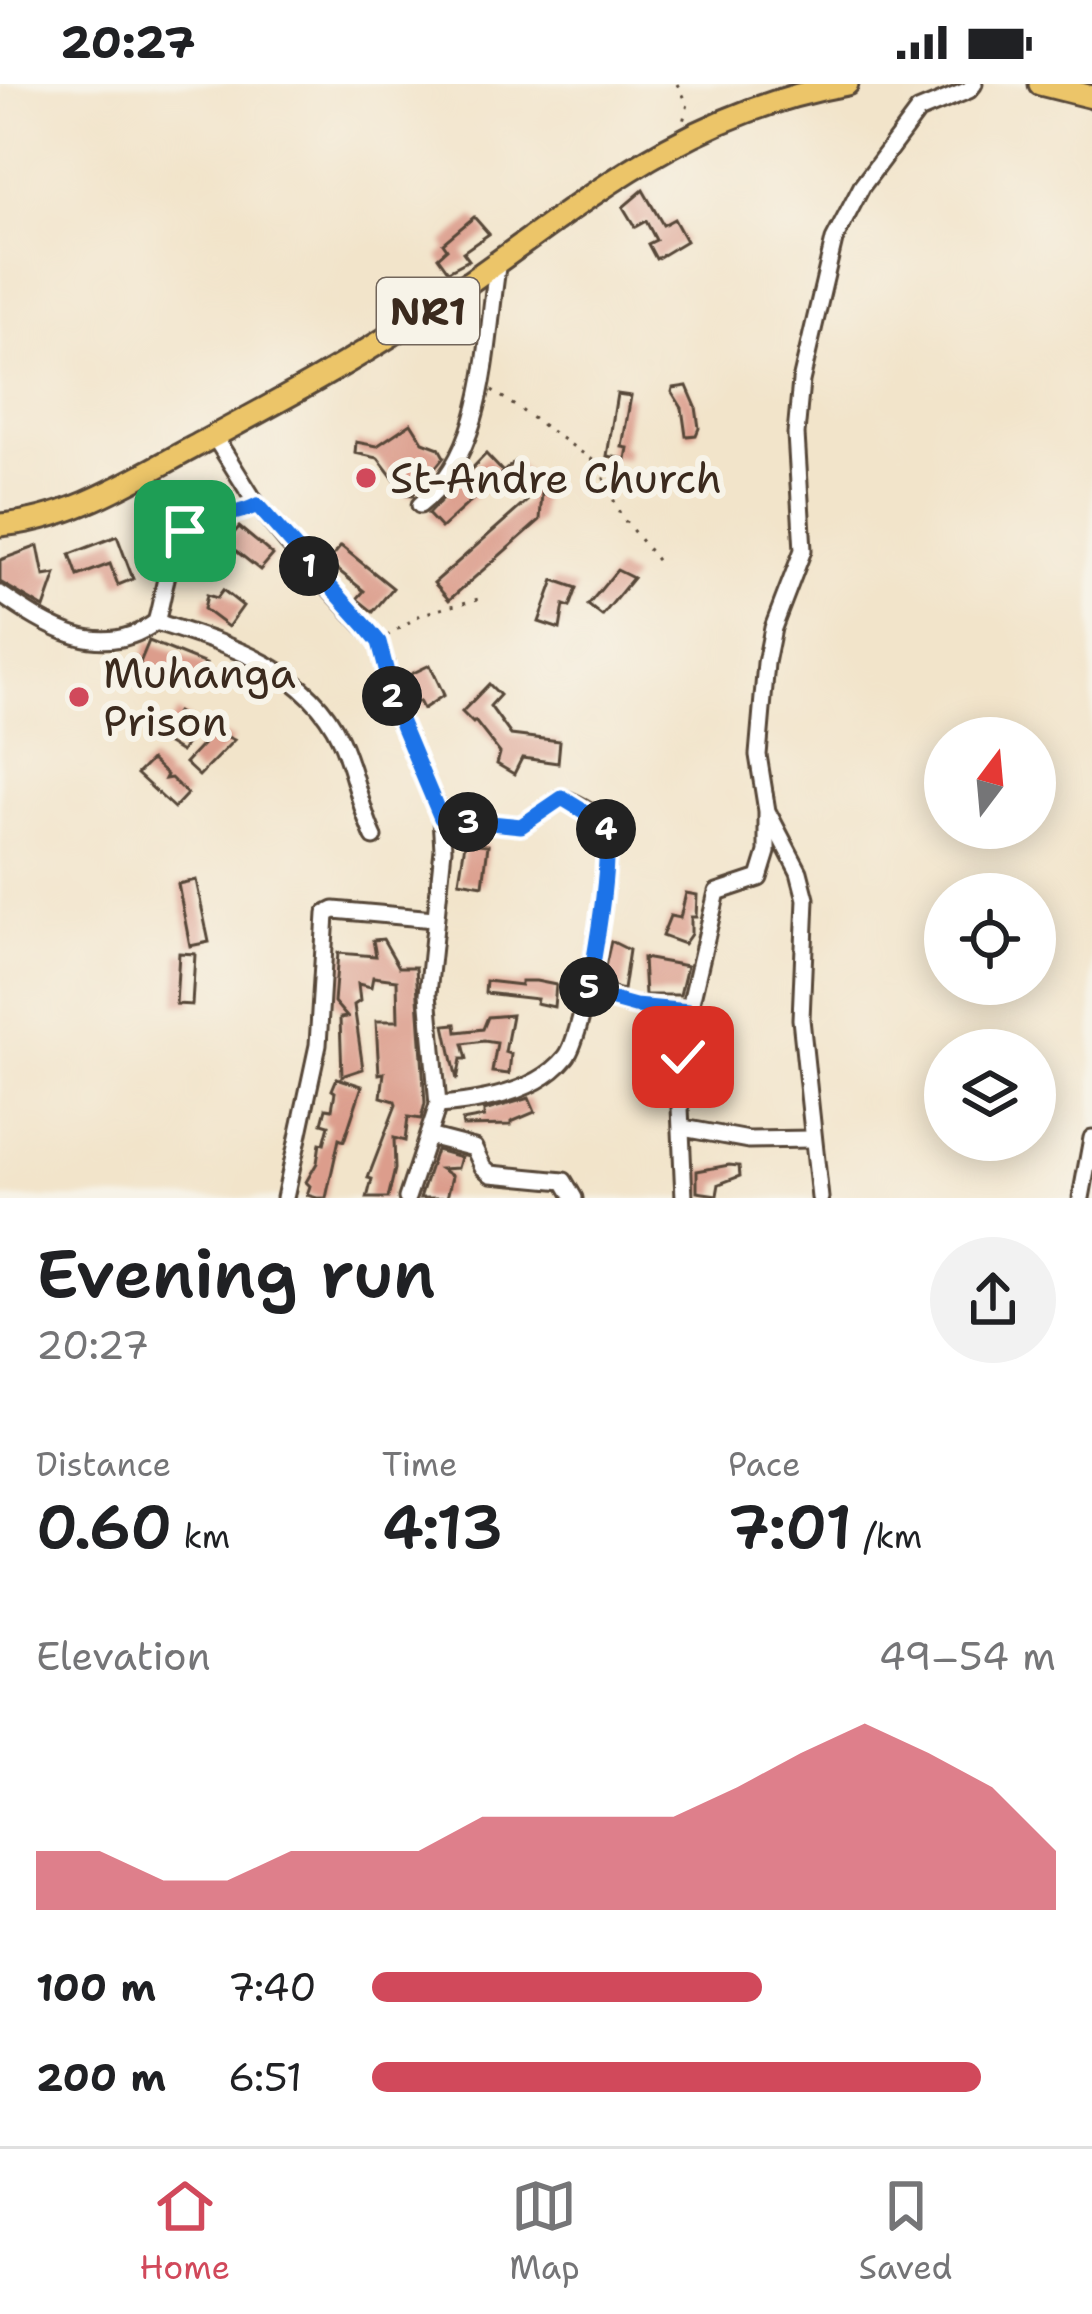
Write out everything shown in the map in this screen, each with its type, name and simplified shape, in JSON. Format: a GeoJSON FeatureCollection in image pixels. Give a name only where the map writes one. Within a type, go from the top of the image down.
{"type":"FeatureCollection","features":[{"type":"Feature","properties":{"kind":"highway","name":"NR1"},"geometry":{"type":"LineString","coordinates":[[0,525],[25,523],[80,504],[214,436],[425,314],[606,183],[679,139],[756,107],[847,84]]}},
{"type":"Feature","properties":{"kind":"highway"},"geometry":{"type":"LineString","coordinates":[[1040,84],[1092,97]]}},
{"type":"Feature","properties":{"kind":"street"},"geometry":{"type":"LineString","coordinates":[[684,1198],[680,1085],[689,1011],[717,892],[759,878],[766,852],[767,811],[758,754],[760,695],[773,628],[803,550],[796,471],[799,399],[834,240],[873,168],[918,111],[974,84]]}},
{"type":"Feature","properties":{"kind":"street"},"geometry":{"type":"LineString","coordinates":[[420,505],[453,469],[470,428],[499,261]]}},
{"type":"Feature","properties":{"kind":"street"},"geometry":{"type":"LineString","coordinates":[[214,436],[257,505],[379,642],[399,718],[441,818],[443,849],[428,994],[438,1105],[407,1198]]}},
{"type":"Feature","properties":{"kind":"street"},"geometry":{"type":"LineString","coordinates":[[0,594],[54,627],[94,639],[130,639],[156,622],[172,555],[185,531],[197,521],[257,505]]}},
{"type":"Feature","properties":{"kind":"street"},"geometry":{"type":"LineString","coordinates":[[156,622],[220,642],[307,692],[338,734],[374,837]]}},
{"type":"Feature","properties":{"kind":"street"},"geometry":{"type":"LineString","coordinates":[[438,1105],[509,1093],[568,1054],[588,993],[601,917],[606,837],[603,823],[562,798],[521,826],[441,818]]}},
{"type":"Feature","properties":{"kind":"street"},"geometry":{"type":"LineString","coordinates":[[767,811],[792,856],[806,899],[801,1018],[820,1198]]}},
{"type":"Feature","properties":{"kind":"street"},"geometry":{"type":"LineString","coordinates":[[285,1198],[318,1045],[326,914],[334,910],[434,919]]}},
{"type":"Feature","properties":{"kind":"street"},"geometry":{"type":"LineString","coordinates":[[588,993],[635,1006],[689,1011]]}},
{"type":"Feature","properties":{"kind":"street"},"geometry":{"type":"LineString","coordinates":[[683,1128],[749,1140],[812,1139]]}},
{"type":"Feature","properties":{"kind":"street"},"geometry":{"type":"LineString","coordinates":[[428,1136],[474,1148],[491,1174],[565,1181],[574,1198]]}},
{"type":"Feature","properties":{"kind":"street"},"geometry":{"type":"LineString","coordinates":[[1081,1198],[1092,1138]]}},
{"type":"Feature","properties":{"kind":"path"},"geometry":{"type":"LineString","coordinates":[[677,84],[688,104],[679,139]]}},
{"type":"Feature","properties":{"kind":"path"},"geometry":{"type":"LineString","coordinates":[[480,382],[597,463],[621,516],[661,565]]}},
{"type":"Feature","properties":{"kind":"path"},"geometry":{"type":"LineString","coordinates":[[379,642],[422,614],[478,599]]}},
{"type":"Feature","properties":{"kind":"building"},"geometry":{"type":"Polygon","coordinates":[[[643,190],[663,225],[674,219],[686,241],[656,259],[648,244],[656,240],[646,221],[635,227],[623,207],[643,190]]]}},
{"type":"Feature","properties":{"kind":"building"},"geometry":{"type":"Polygon","coordinates":[[[474,217],[489,234],[463,252],[469,260],[448,271],[438,257],[447,249],[443,243],[474,217]]]}},
{"type":"Feature","properties":{"kind":"building"},"geometry":{"type":"Polygon","coordinates":[[[687,386],[699,428],[696,435],[686,436],[682,408],[672,392],[687,386]]]}},
{"type":"Feature","properties":{"kind":"building"},"geometry":{"type":"Polygon","coordinates":[[[617,394],[631,396],[622,447],[628,448],[626,459],[607,456],[617,394]]]}},
{"type":"Feature","properties":{"kind":"building"},"geometry":{"type":"Polygon","coordinates":[[[411,423],[423,442],[439,448],[444,457],[412,496],[406,495],[378,458],[355,453],[356,442],[377,446],[411,423]]]}},
{"type":"Feature","properties":{"kind":"building"},"geometry":{"type":"Polygon","coordinates":[[[486,454],[503,472],[441,528],[428,514],[486,454]]]}},
{"type":"Feature","properties":{"kind":"building"},"geometry":{"type":"Polygon","coordinates":[[[516,461],[542,492],[540,520],[449,600],[434,583],[527,501],[503,472],[516,461]]]}},
{"type":"Feature","properties":{"kind":"building"},"geometry":{"type":"Polygon","coordinates":[[[239,527],[273,555],[260,570],[226,543],[239,527]]]}},
{"type":"Feature","properties":{"kind":"building"},"geometry":{"type":"Polygon","coordinates":[[[117,536],[133,579],[118,585],[110,564],[78,576],[70,554],[117,536]]]}},
{"type":"Feature","properties":{"kind":"building"},"geometry":{"type":"Polygon","coordinates":[[[38,546],[44,576],[56,574],[44,608],[0,582],[0,560],[38,546]]]}},
{"type":"Feature","properties":{"kind":"building"},"geometry":{"type":"Polygon","coordinates":[[[341,546],[393,588],[373,612],[357,599],[364,591],[328,562],[341,546]]]}},
{"type":"Feature","properties":{"kind":"building"},"geometry":{"type":"Polygon","coordinates":[[[617,570],[633,578],[602,616],[588,605],[617,570]]]}},
{"type":"Feature","properties":{"kind":"building"},"geometry":{"type":"Polygon","coordinates":[[[554,580],[577,588],[570,607],[564,605],[560,629],[539,622],[554,580]]]}},
{"type":"Feature","properties":{"kind":"building"},"geometry":{"type":"Polygon","coordinates":[[[223,590],[243,606],[228,627],[204,609],[207,595],[217,598],[223,590]]]}},
{"type":"Feature","properties":{"kind":"building"},"geometry":{"type":"Polygon","coordinates":[[[149,641],[206,664],[195,689],[139,665],[149,641]]]}},
{"type":"Feature","properties":{"kind":"building"},"geometry":{"type":"Polygon","coordinates":[[[430,665],[444,695],[423,709],[403,678],[430,665]]]}},
{"type":"Feature","properties":{"kind":"building"},"geometry":{"type":"Polygon","coordinates":[[[489,684],[500,695],[490,706],[511,735],[560,741],[558,763],[522,758],[514,774],[497,764],[500,753],[462,712],[489,684]]]}},
{"type":"Feature","properties":{"kind":"building"},"geometry":{"type":"Polygon","coordinates":[[[177,712],[197,724],[181,752],[161,740],[177,712]]]}},
{"type":"Feature","properties":{"kind":"building"},"geometry":{"type":"Polygon","coordinates":[[[215,731],[234,740],[199,776],[185,763],[215,731]]]}},
{"type":"Feature","properties":{"kind":"building"},"geometry":{"type":"Polygon","coordinates":[[[151,760],[167,775],[165,779],[171,778],[187,794],[174,808],[137,774],[151,760]]]}},
{"type":"Feature","properties":{"kind":"building"},"geometry":{"type":"Polygon","coordinates":[[[465,843],[488,845],[483,885],[459,881],[465,843]]]}},
{"type":"Feature","properties":{"kind":"building"},"geometry":{"type":"Polygon","coordinates":[[[196,880],[209,942],[190,946],[178,884],[196,880]]]}},
{"type":"Feature","properties":{"kind":"building"},"geometry":{"type":"Polygon","coordinates":[[[686,893],[697,895],[696,917],[691,917],[691,934],[684,944],[662,936],[670,916],[680,918],[686,893]]]}},
{"type":"Feature","properties":{"kind":"building"},"geometry":{"type":"Polygon","coordinates":[[[383,939],[399,967],[416,967],[425,1103],[421,1119],[408,1117],[405,1141],[394,1138],[395,1169],[388,1198],[367,1198],[372,1179],[368,1178],[396,1105],[381,1097],[384,1073],[379,1074],[376,1021],[398,1021],[397,980],[373,977],[371,987],[358,984],[360,1001],[354,1005],[363,1069],[342,1076],[340,1018],[347,1017],[334,1002],[338,953],[376,956],[373,940],[383,939]]]}},
{"type":"Feature","properties":{"kind":"building"},"geometry":{"type":"Polygon","coordinates":[[[611,941],[629,950],[623,990],[601,984],[611,941]]]}},
{"type":"Feature","properties":{"kind":"building"},"geometry":{"type":"Polygon","coordinates":[[[179,953],[195,954],[192,1005],[176,1004],[179,953]]]}},
{"type":"Feature","properties":{"kind":"building"},"geometry":{"type":"Polygon","coordinates":[[[643,958],[687,966],[680,995],[645,995],[643,958]]]}},
{"type":"Feature","properties":{"kind":"building"},"geometry":{"type":"Polygon","coordinates":[[[486,981],[556,985],[554,1007],[536,1003],[537,999],[485,993],[486,981]]]}},
{"type":"Feature","properties":{"kind":"building"},"geometry":{"type":"Polygon","coordinates":[[[512,1015],[505,1052],[511,1054],[509,1074],[492,1072],[497,1043],[484,1041],[463,1044],[467,1059],[461,1059],[457,1080],[445,1025],[456,1024],[457,1032],[483,1029],[488,1017],[512,1015]]]}},
{"type":"Feature","properties":{"kind":"building"},"geometry":{"type":"Polygon","coordinates":[[[337,1078],[362,1086],[344,1141],[339,1139],[326,1198],[317,1198],[307,1195],[310,1186],[306,1182],[317,1163],[320,1143],[324,1144],[329,1125],[322,1123],[326,1108],[332,1109],[337,1078]]]}},
{"type":"Feature","properties":{"kind":"building"},"geometry":{"type":"Polygon","coordinates":[[[529,1098],[535,1112],[511,1125],[463,1126],[462,1121],[484,1117],[484,1111],[529,1098]]]}},
{"type":"Feature","properties":{"kind":"building"},"geometry":{"type":"Polygon","coordinates":[[[436,1150],[461,1157],[458,1168],[441,1169],[452,1176],[447,1198],[420,1198],[436,1150]]]}},
{"type":"Feature","properties":{"kind":"building"},"geometry":{"type":"Polygon","coordinates":[[[739,1166],[740,1176],[719,1184],[717,1195],[697,1192],[697,1171],[739,1166]]]}},
{"type":"Feature","properties":{"kind":"place","name":"St-Andre Church"},"geometry":{"type":"Point","coordinates":[366,478]}},
{"type":"Feature","properties":{"kind":"place","name":"Muhanga Prison"},"geometry":{"type":"Point","coordinates":[79,697]}},
{"type":"Feature","properties":{"kind":"route"},"geometry":{"type":"LineString","coordinates":[[185,531],[197,521],[243,513],[257,505],[365,625],[379,642],[399,718],[441,818],[521,826],[562,798],[603,823],[601,917],[588,993],[635,1006],[689,1011],[683,1057]]}}]}
